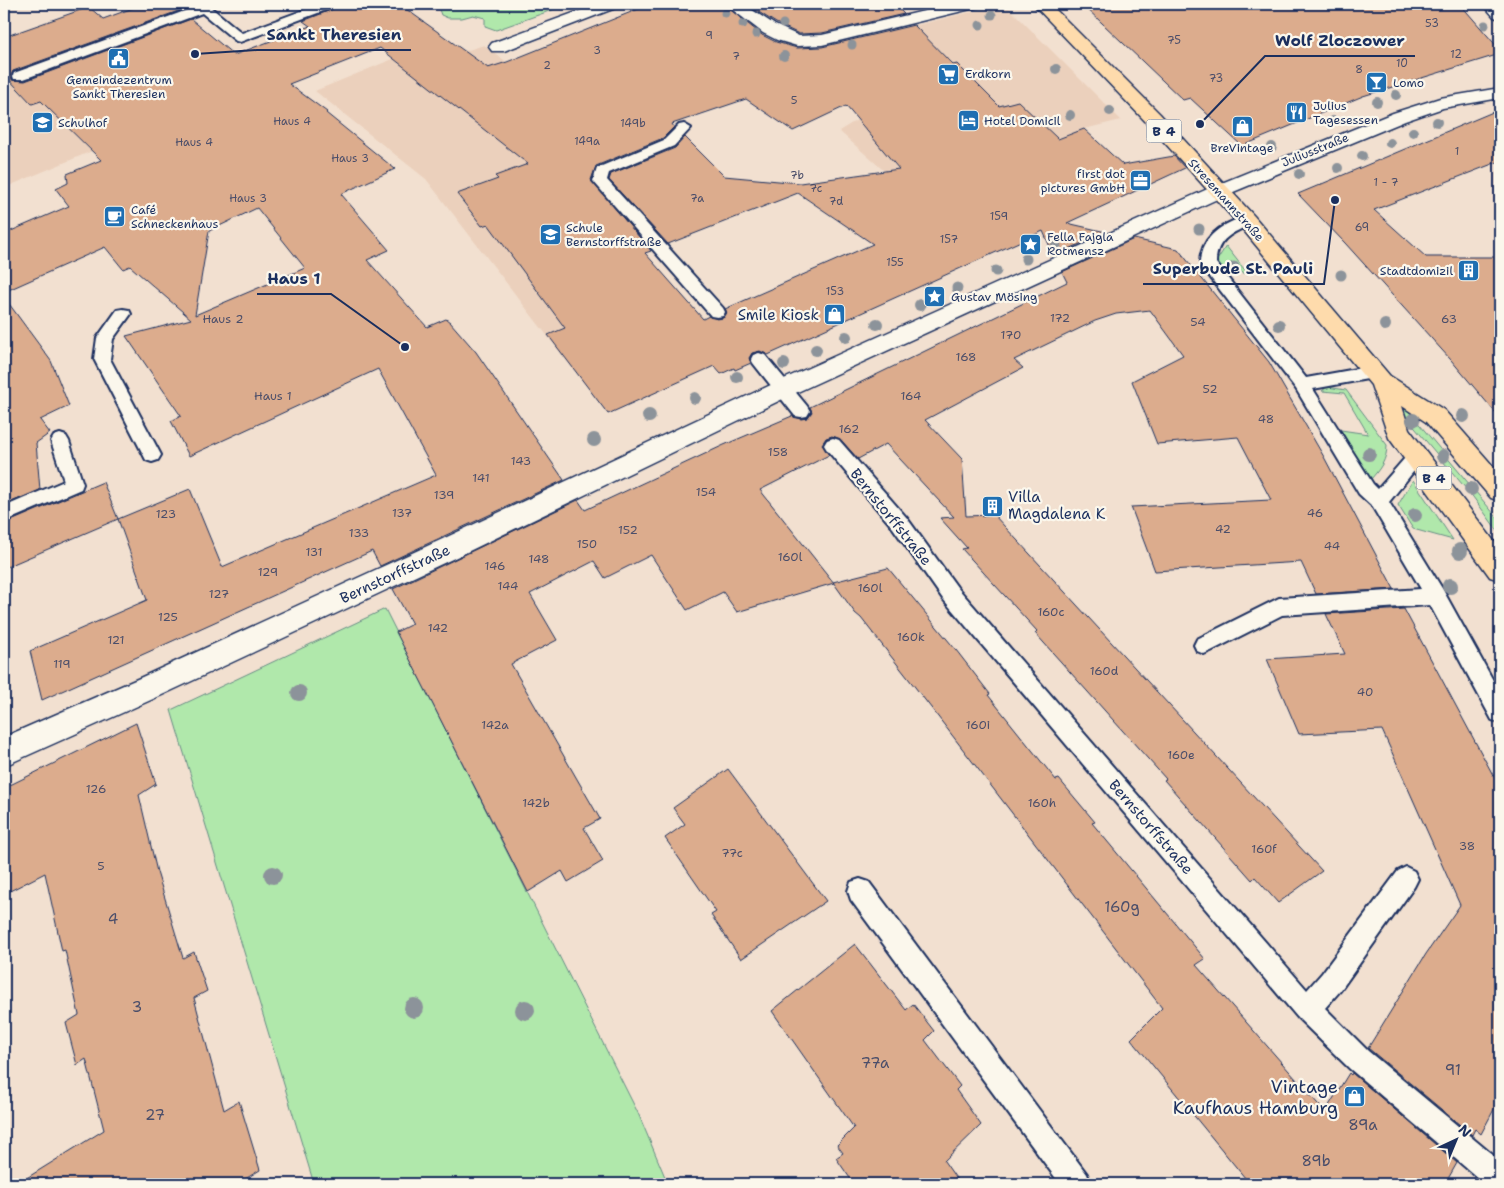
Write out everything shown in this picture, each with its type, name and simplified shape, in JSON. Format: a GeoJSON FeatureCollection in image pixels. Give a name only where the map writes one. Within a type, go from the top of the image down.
{"type":"FeatureCollection","features":[{"type":"Feature","properties":{"kind":"main road","name":"Stresemannstraße"},"geometry":{"type":"LineString","coordinates":[[1041,4],[1152,118],[1247,221],[1377,377],[1435,416],[1500,491]]}},
{"type":"Feature","properties":{"kind":"main road","name":"Stresemannstraße"},"geometry":{"type":"LineString","coordinates":[[1377,377],[1398,432],[1500,569]]}},
{"type":"Feature","properties":{"kind":"street"},"geometry":{"type":"LineString","coordinates":[[498,47],[612,4]]}},
{"type":"Feature","properties":{"kind":"street"},"geometry":{"type":"LineString","coordinates":[[734,4],[769,29],[797,41],[822,40],[973,4]]}},
{"type":"Feature","properties":{"kind":"street"},"geometry":{"type":"LineString","coordinates":[[1491,4],[1500,14]]}},
{"type":"Feature","properties":{"kind":"street","name":"Juliusstraße"},"geometry":{"type":"LineString","coordinates":[[1219,191],[1398,117],[1440,103],[1500,93]]}},
{"type":"Feature","properties":{"kind":"street","name":"Bernstorffstraße"},"geometry":{"type":"LineString","coordinates":[[4,752],[447,550],[783,389],[1219,191]]}},
{"type":"Feature","properties":{"kind":"lane"},"geometry":{"type":"LineString","coordinates":[[19,76],[204,8],[240,38],[330,4]]}},
{"type":"Feature","properties":{"kind":"lane"},"geometry":{"type":"LineString","coordinates":[[684,128],[670,143],[602,171],[600,181],[717,312]]}},
{"type":"Feature","properties":{"kind":"lane"},"geometry":{"type":"LineString","coordinates":[[1247,221],[1219,234],[1209,250],[1208,264],[1302,385],[1366,488],[1379,501],[1436,596],[1500,713]]}},
{"type":"Feature","properties":{"kind":"lane"},"geometry":{"type":"LineString","coordinates":[[123,314],[105,338],[102,359],[152,455]]}},
{"type":"Feature","properties":{"kind":"lane"},"geometry":{"type":"LineString","coordinates":[[759,359],[802,411]]}},
{"type":"Feature","properties":{"kind":"lane"},"geometry":{"type":"LineString","coordinates":[[1302,385],[1377,377]]}},
{"type":"Feature","properties":{"kind":"lane"},"geometry":{"type":"LineString","coordinates":[[4,515],[74,484],[60,441]]}},
{"type":"Feature","properties":{"kind":"lane","name":"Bernstorffstraße"},"geometry":{"type":"LineString","coordinates":[[833,445],[900,523],[950,593],[1307,1009],[1359,1060],[1500,1178]]}},
{"type":"Feature","properties":{"kind":"lane"},"geometry":{"type":"LineString","coordinates":[[1379,501],[1417,456]]}},
{"type":"Feature","properties":{"kind":"lane"},"geometry":{"type":"LineString","coordinates":[[1204,645],[1279,607],[1436,596]]}},
{"type":"Feature","properties":{"kind":"lane"},"geometry":{"type":"LineString","coordinates":[[1307,1009],[1332,982],[1406,879]]}},
{"type":"Feature","properties":{"kind":"lane"},"geometry":{"type":"LineString","coordinates":[[860,891],[1077,1184]]}},
{"type":"Feature","properties":{"kind":"shaded area"},"geometry":{"type":"Polygon","coordinates":[[[996,6],[1009,8],[1121,120],[1084,129],[915,198],[839,131],[888,101],[837,44],[996,6]]]}},
{"type":"Feature","properties":{"kind":"shaded area","name":"Schule Bernstorffstraße"},"geometry":{"type":"Polygon","coordinates":[[[439,40],[459,53],[484,45],[579,116],[547,140],[703,319],[694,322],[727,361],[608,414],[426,179],[315,91],[439,40]]]}},
{"type":"Feature","properties":{"kind":"shaded area","name":"Schulhof"},"geometry":{"type":"Polygon","coordinates":[[[17,73],[23,79],[12,83],[32,104],[54,96],[76,136],[92,151],[4,188],[4,78],[17,73]]]}},
{"type":"Feature","properties":{"kind":"green space"},"geometry":{"type":"Polygon","coordinates":[[[437,4],[569,4],[496,30],[485,26],[485,18],[473,15],[462,18],[448,18],[441,15],[437,4]]]}},
{"type":"Feature","properties":{"kind":"green space"},"geometry":{"type":"Polygon","coordinates":[[[1226,246],[1248,274],[1221,268],[1216,262],[1226,246]]]}},
{"type":"Feature","properties":{"kind":"green space"},"geometry":{"type":"Polygon","coordinates":[[[1327,387],[1346,390],[1387,445],[1386,455],[1382,464],[1370,480],[1341,430],[1368,434],[1344,393],[1322,391],[1327,387]]]}},
{"type":"Feature","properties":{"kind":"green space"},"geometry":{"type":"Polygon","coordinates":[[[1400,401],[1500,521],[1500,534],[1473,497],[1394,403],[1400,401]]]}},
{"type":"Feature","properties":{"kind":"green space"},"geometry":{"type":"Polygon","coordinates":[[[1413,480],[1453,540],[1413,529],[1398,505],[1413,480]]]}},
{"type":"Feature","properties":{"kind":"green space"},"geometry":{"type":"Polygon","coordinates":[[[385,609],[638,1113],[668,1184],[314,1184],[171,710],[385,609]]]}},
{"type":"Feature","properties":{"kind":"building"},"geometry":{"type":"Polygon","coordinates":[[[144,4],[173,4],[181,10],[13,71],[11,75],[12,80],[25,81],[191,19],[234,55],[310,26],[303,21],[346,4],[399,4],[488,68],[651,4],[723,4],[762,35],[776,42],[797,48],[822,47],[914,25],[953,65],[957,64],[999,106],[1018,101],[1058,139],[1084,129],[1123,165],[1174,156],[1185,168],[1067,223],[1106,232],[1054,256],[1043,231],[768,355],[760,351],[752,353],[749,358],[751,363],[735,370],[734,368],[721,374],[714,366],[608,414],[548,335],[565,328],[488,224],[482,226],[457,194],[498,179],[495,176],[528,164],[380,48],[289,84],[327,112],[395,169],[341,194],[389,250],[367,260],[427,327],[446,319],[450,322],[476,352],[564,480],[380,566],[372,551],[42,700],[30,651],[147,600],[118,519],[190,489],[222,567],[436,475],[378,369],[189,456],[171,421],[181,416],[126,336],[191,319],[130,266],[123,269],[105,247],[4,292],[4,234],[69,206],[56,189],[68,183],[67,174],[101,160],[41,101],[32,104],[4,74],[4,37],[89,7],[103,19],[144,4]],[[746,99],[672,124],[674,127],[663,138],[596,166],[591,180],[651,251],[645,253],[703,319],[709,316],[717,319],[723,318],[727,313],[725,309],[873,244],[798,193],[668,244],[609,180],[611,174],[675,148],[685,137],[724,176],[800,183],[899,169],[846,106],[793,131],[746,99]],[[257,208],[209,231],[195,315],[305,268],[257,208]]]}},
{"type":"Feature","properties":{"kind":"building"},"geometry":{"type":"Polygon","coordinates":[[[746,4],[894,4],[904,14],[822,33],[799,34],[776,23],[746,4]]]}},
{"type":"Feature","properties":{"kind":"building"},"geometry":{"type":"Polygon","coordinates":[[[1082,4],[1460,4],[1500,50],[1500,54],[1363,96],[1242,146],[1190,98],[1183,100],[1082,4]]]}},
{"type":"Feature","properties":{"kind":"building"},"geometry":{"type":"Polygon","coordinates":[[[1500,109],[1500,161],[1374,210],[1426,257],[1500,257],[1500,418],[1451,360],[1298,194],[1500,109]]]}},
{"type":"Feature","properties":{"kind":"building"},"geometry":{"type":"Polygon","coordinates":[[[1134,239],[1178,249],[1269,362],[1324,457],[1394,589],[1316,594],[1301,562],[1155,571],[1131,507],[1271,500],[1238,437],[1157,444],[1132,381],[1183,355],[1150,310],[1116,314],[1095,321],[1014,360],[1023,368],[925,420],[962,459],[966,516],[994,515],[1322,871],[1278,903],[1255,877],[1252,880],[1164,780],[1166,779],[1035,633],[1037,631],[962,549],[967,548],[940,518],[954,517],[886,444],[858,459],[840,439],[832,436],[826,438],[822,444],[829,455],[760,490],[834,583],[737,612],[723,592],[687,610],[651,555],[605,578],[594,561],[530,594],[557,640],[511,664],[600,819],[584,828],[603,861],[568,882],[562,871],[528,892],[396,632],[412,624],[393,589],[578,500],[585,510],[724,445],[792,416],[801,419],[807,418],[812,412],[810,407],[1067,282],[1062,272],[1134,239]]]}},
{"type":"Feature","properties":{"kind":"building"},"geometry":{"type":"Polygon","coordinates":[[[4,297],[51,361],[69,406],[40,420],[50,433],[36,443],[40,490],[4,505],[4,297]]]}},
{"type":"Feature","properties":{"kind":"building"},"geometry":{"type":"Polygon","coordinates":[[[103,482],[118,519],[4,568],[4,524],[103,482]]]}},
{"type":"Feature","properties":{"kind":"building"},"geometry":{"type":"Polygon","coordinates":[[[888,568],[956,650],[990,694],[988,695],[1056,780],[1059,779],[1095,822],[1092,823],[1205,959],[1196,965],[1325,1112],[1349,1073],[1351,1075],[1352,1073],[1457,1163],[1445,1184],[1250,1184],[1131,1039],[1162,1008],[915,687],[861,618],[855,613],[833,582],[888,568]]]}},
{"type":"Feature","properties":{"kind":"building"},"geometry":{"type":"Polygon","coordinates":[[[1404,609],[1500,788],[1500,1098],[1481,1134],[1475,1129],[1472,1135],[1368,1048],[1426,954],[1460,905],[1382,730],[1299,734],[1267,659],[1345,654],[1326,614],[1404,609]]]}},
{"type":"Feature","properties":{"kind":"building"},"geometry":{"type":"Polygon","coordinates":[[[136,723],[156,784],[139,795],[157,872],[183,958],[194,952],[207,991],[194,998],[224,1110],[239,1101],[260,1170],[237,1184],[17,1184],[104,1130],[86,1059],[77,1065],[66,1023],[79,1015],[65,950],[62,951],[45,873],[4,894],[4,788],[136,723]]]}},
{"type":"Feature","properties":{"kind":"building"},"geometry":{"type":"Polygon","coordinates":[[[728,769],[826,901],[741,959],[711,915],[716,912],[665,838],[685,824],[673,808],[728,769]]]}},
{"type":"Feature","properties":{"kind":"building"},"geometry":{"type":"Polygon","coordinates":[[[855,944],[906,1010],[913,1004],[934,1031],[925,1040],[960,1086],[956,1090],[981,1125],[944,1161],[960,1184],[854,1184],[836,1158],[843,1153],[837,1145],[854,1128],[772,1011],[855,944]]]}},
{"type":"Feature","properties":{"kind":"place","name":"Sankt Theresien"},"geometry":{"type":"Point","coordinates":[195,54]}},
{"type":"Feature","properties":{"kind":"place","name":"Gemeindezentrum Sankt Theresien"},"geometry":{"type":"Point","coordinates":[119,59]}},
{"type":"Feature","properties":{"kind":"place","name":"Erdkorn"},"geometry":{"type":"Point","coordinates":[949,74]}},
{"type":"Feature","properties":{"kind":"place","name":"Lomo"},"geometry":{"type":"Point","coordinates":[1377,83]}},
{"type":"Feature","properties":{"kind":"place","name":"Julius Tagesessen"},"geometry":{"type":"Point","coordinates":[1297,113]}},
{"type":"Feature","properties":{"kind":"place","name":"Hotel Domicil"},"geometry":{"type":"Point","coordinates":[968,121]}},
{"type":"Feature","properties":{"kind":"place","name":"Schulhof"},"geometry":{"type":"Point","coordinates":[42,123]}},
{"type":"Feature","properties":{"kind":"place","name":"Wolf Zloczower"},"geometry":{"type":"Point","coordinates":[1200,124]}},
{"type":"Feature","properties":{"kind":"place","name":"BreVintage"},"geometry":{"type":"Point","coordinates":[1242,127]}},
{"type":"Feature","properties":{"kind":"place","name":"first dot pictures GmbH"},"geometry":{"type":"Point","coordinates":[1141,181]}},
{"type":"Feature","properties":{"kind":"place","name":"Superbude St. Pauli"},"geometry":{"type":"Point","coordinates":[1335,200]}},
{"type":"Feature","properties":{"kind":"place","name":"Café Schneckenhaus"},"geometry":{"type":"Point","coordinates":[115,217]}},
{"type":"Feature","properties":{"kind":"place","name":"Schule Bernstorffstraße"},"geometry":{"type":"Point","coordinates":[550,235]}},
{"type":"Feature","properties":{"kind":"place","name":"Fella Fajgla Rotmensz"},"geometry":{"type":"Point","coordinates":[1031,244]}},
{"type":"Feature","properties":{"kind":"place","name":"Stadtdomizil"},"geometry":{"type":"Point","coordinates":[1469,271]}},
{"type":"Feature","properties":{"kind":"place","name":"Gustav Mösing"},"geometry":{"type":"Point","coordinates":[935,297]}},
{"type":"Feature","properties":{"kind":"place","name":"Smile Kiosk"},"geometry":{"type":"Point","coordinates":[835,315]}},
{"type":"Feature","properties":{"kind":"place","name":"Haus 1"},"geometry":{"type":"Point","coordinates":[405,347]}},
{"type":"Feature","properties":{"kind":"place","name":"Villa Magdalena K"},"geometry":{"type":"Point","coordinates":[992,506]}},
{"type":"Feature","properties":{"kind":"place","name":"Vintage Kaufhaus Hamburg"},"geometry":{"type":"Point","coordinates":[1354,1097]}}]}
